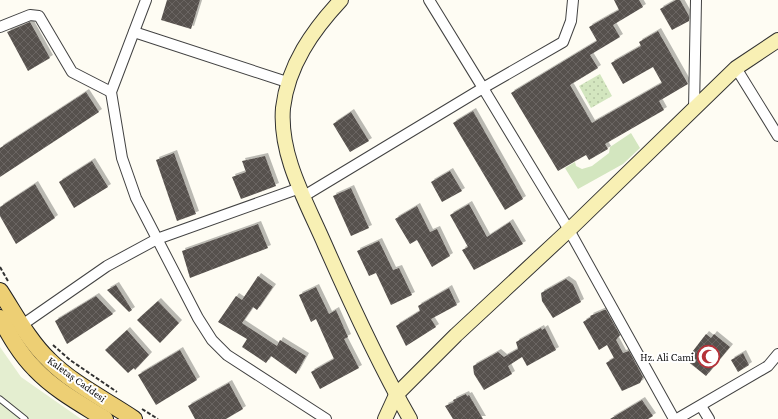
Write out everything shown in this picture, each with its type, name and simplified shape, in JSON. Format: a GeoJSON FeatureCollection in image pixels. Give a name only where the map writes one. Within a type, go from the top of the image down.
{"type":"FeatureCollection","features":[{"type":"Feature","properties":{"kind":"main road","name":"Kaletaş Caddesi"},"geometry":{"type":"LineString","coordinates":[[6,288],[22,325],[36,347],[50,362],[84,387],[137,413]]}},
{"type":"Feature","properties":{"kind":"main road","name":"Kaletaş Caddesi"},"geometry":{"type":"LineString","coordinates":[[0,318],[16,345],[35,369],[64,393],[105,419]]}},
{"type":"Feature","properties":{"kind":"street"},"geometry":{"type":"LineString","coordinates":[[146,0],[111,92],[122,158],[136,198],[198,318],[212,340],[227,355],[326,419]]}},
{"type":"Feature","properties":{"kind":"street"},"geometry":{"type":"LineString","coordinates":[[340,0],[310,37],[298,59],[283,108],[284,129],[289,158],[295,179],[344,287],[396,395],[410,419]]}},
{"type":"Feature","properties":{"kind":"street"},"geometry":{"type":"LineString","coordinates":[[429,0],[569,230],[675,419],[701,406],[768,366],[778,354]]}},
{"type":"Feature","properties":{"kind":"street"},"geometry":{"type":"LineString","coordinates":[[22,325],[107,266],[157,239],[302,192],[563,42],[571,21],[573,0]]}},
{"type":"Feature","properties":{"kind":"street"},"geometry":{"type":"LineString","coordinates":[[694,109],[696,0]]}},
{"type":"Feature","properties":{"kind":"street"},"geometry":{"type":"LineString","coordinates":[[0,27],[30,15],[39,16],[72,72],[111,92]]}},
{"type":"Feature","properties":{"kind":"street"},"geometry":{"type":"LineString","coordinates":[[134,32],[290,83]]}},
{"type":"Feature","properties":{"kind":"street"},"geometry":{"type":"LineString","coordinates":[[385,419],[396,395],[456,335],[569,230],[736,68],[778,40]]}},
{"type":"Feature","properties":{"kind":"street"},"geometry":{"type":"LineString","coordinates":[[736,68],[778,136]]}},
{"type":"Feature","properties":{"kind":"street"},"geometry":{"type":"LineString","coordinates":[[701,406],[709,419]]}},
{"type":"Feature","properties":{"kind":"lane"},"geometry":{"type":"LineString","coordinates":[[1,402],[25,419]]}},
{"type":"Feature","properties":{"kind":"path"},"geometry":{"type":"LineString","coordinates":[[0,267],[6,288]]}},
{"type":"Feature","properties":{"kind":"path"},"geometry":{"type":"LineString","coordinates":[[51,343],[70,360],[120,394]]}},
{"type":"Feature","properties":{"kind":"path"},"geometry":{"type":"LineString","coordinates":[[137,413],[158,419]]}},
{"type":"Feature","properties":{"kind":"green space"},"geometry":{"type":"Polygon","coordinates":[[[600,74],[612,96],[591,108],[579,86],[600,74]]]}},
{"type":"Feature","properties":{"kind":"green space"},"geometry":{"type":"Polygon","coordinates":[[[631,133],[640,148],[623,164],[578,189],[565,168],[575,162],[576,166],[582,169],[592,166],[609,153],[610,147],[631,133]]]}},
{"type":"Feature","properties":{"kind":"green space"},"geometry":{"type":"Polygon","coordinates":[[[0,347],[21,377],[81,419],[0,419],[0,347]]]}},
{"type":"Feature","properties":{"kind":"building"},"geometry":{"type":"Polygon","coordinates":[[[167,0],[200,0],[191,29],[161,20],[167,0]]]}},
{"type":"Feature","properties":{"kind":"building"},"geometry":{"type":"Polygon","coordinates":[[[614,0],[639,0],[643,7],[613,25],[620,37],[590,55],[598,68],[570,85],[592,123],[662,83],[653,67],[623,84],[611,63],[641,46],[639,42],[658,31],[688,84],[659,101],[664,110],[605,144],[608,149],[589,160],[586,155],[558,171],[511,93],[597,41],[589,27],[619,10],[614,0]]]}},
{"type":"Feature","properties":{"kind":"building"},"geometry":{"type":"Polygon","coordinates":[[[676,0],[680,0],[689,16],[689,21],[672,30],[660,9],[676,0]]]}},
{"type":"Feature","properties":{"kind":"building"},"geometry":{"type":"Polygon","coordinates":[[[30,22],[50,58],[28,71],[7,32],[30,22]]]}},
{"type":"Feature","properties":{"kind":"building"},"geometry":{"type":"Polygon","coordinates":[[[86,92],[99,112],[0,177],[0,148],[86,92]]]}},
{"type":"Feature","properties":{"kind":"building"},"geometry":{"type":"Polygon","coordinates":[[[473,111],[523,199],[505,210],[453,123],[473,111]]]}},
{"type":"Feature","properties":{"kind":"building"},"geometry":{"type":"Polygon","coordinates":[[[351,112],[369,141],[350,152],[333,124],[351,112]]]}},
{"type":"Feature","properties":{"kind":"building"},"geometry":{"type":"Polygon","coordinates":[[[174,153],[196,214],[177,221],[156,160],[174,153]]]}},
{"type":"Feature","properties":{"kind":"building"},"geometry":{"type":"Polygon","coordinates":[[[265,156],[276,186],[241,199],[232,177],[246,172],[242,161],[265,156]]]}},
{"type":"Feature","properties":{"kind":"building"},"geometry":{"type":"Polygon","coordinates":[[[92,161],[108,187],[74,208],[59,182],[92,161]]]}},
{"type":"Feature","properties":{"kind":"building"},"geometry":{"type":"Polygon","coordinates":[[[450,171],[462,191],[442,202],[431,182],[450,171]]]}},
{"type":"Feature","properties":{"kind":"building"},"geometry":{"type":"Polygon","coordinates":[[[35,184],[55,218],[16,244],[0,216],[0,207],[35,184]]]}},
{"type":"Feature","properties":{"kind":"building"},"geometry":{"type":"Polygon","coordinates":[[[351,188],[369,228],[351,236],[333,196],[351,188]]]}},
{"type":"Feature","properties":{"kind":"building"},"geometry":{"type":"Polygon","coordinates":[[[469,204],[487,237],[510,222],[523,244],[474,270],[462,250],[468,247],[450,215],[469,204]]]}},
{"type":"Feature","properties":{"kind":"building"},"geometry":{"type":"Polygon","coordinates":[[[417,206],[430,232],[437,229],[450,256],[432,267],[417,240],[410,244],[395,219],[417,206]]]}},
{"type":"Feature","properties":{"kind":"building"},"geometry":{"type":"Polygon","coordinates":[[[258,224],[268,248],[190,278],[182,251],[258,224]]]}},
{"type":"Feature","properties":{"kind":"building"},"geometry":{"type":"Polygon","coordinates":[[[379,241],[393,270],[399,268],[412,295],[391,305],[376,273],[369,276],[357,251],[379,241]]]}},
{"type":"Feature","properties":{"kind":"building"},"geometry":{"type":"Polygon","coordinates":[[[258,276],[273,287],[257,310],[253,307],[242,323],[277,346],[280,340],[306,356],[296,374],[271,356],[266,363],[242,347],[247,339],[218,322],[236,296],[242,300],[258,276]]]}},
{"type":"Feature","properties":{"kind":"building"},"geometry":{"type":"Polygon","coordinates":[[[566,279],[573,284],[581,302],[553,318],[542,301],[541,293],[566,279]]]}},
{"type":"Feature","properties":{"kind":"building"},"geometry":{"type":"Polygon","coordinates":[[[116,285],[132,310],[129,312],[107,290],[116,285]]]}},
{"type":"Feature","properties":{"kind":"building"},"geometry":{"type":"Polygon","coordinates":[[[316,287],[329,314],[336,310],[348,337],[344,339],[359,368],[320,389],[311,372],[334,359],[316,319],[311,322],[299,295],[316,287]]]}},
{"type":"Feature","properties":{"kind":"building"},"geometry":{"type":"Polygon","coordinates":[[[449,288],[457,305],[431,319],[436,327],[406,346],[396,326],[420,311],[418,306],[449,288]]]}},
{"type":"Feature","properties":{"kind":"building"},"geometry":{"type":"Polygon","coordinates":[[[96,296],[113,314],[67,344],[55,321],[96,296]]]}},
{"type":"Feature","properties":{"kind":"building"},"geometry":{"type":"Polygon","coordinates":[[[158,301],[179,323],[160,343],[137,320],[158,301]]]}},
{"type":"Feature","properties":{"kind":"building"},"geometry":{"type":"Polygon","coordinates":[[[606,310],[620,335],[616,340],[623,353],[629,351],[643,377],[640,383],[622,391],[606,363],[614,358],[607,345],[599,350],[583,322],[591,317],[590,316],[606,310]]]}},
{"type":"Feature","properties":{"kind":"building"},"geometry":{"type":"Polygon","coordinates":[[[541,328],[542,330],[545,328],[556,350],[527,366],[522,357],[508,366],[512,374],[484,390],[474,374],[473,366],[498,352],[504,357],[518,349],[516,342],[541,328]]]}},
{"type":"Feature","properties":{"kind":"building"},"geometry":{"type":"Polygon","coordinates":[[[127,330],[149,355],[135,370],[134,368],[128,373],[105,350],[127,330]]]}},
{"type":"Feature","properties":{"kind":"building","name":"Hz. Ali Cami"},"geometry":{"type":"Polygon","coordinates":[[[706,334],[711,338],[714,334],[730,347],[706,376],[686,360],[706,334]]]}},
{"type":"Feature","properties":{"kind":"building"},"geometry":{"type":"Polygon","coordinates":[[[180,350],[197,380],[156,405],[138,375],[180,350]]]}},
{"type":"Feature","properties":{"kind":"building"},"geometry":{"type":"Polygon","coordinates":[[[743,353],[749,365],[738,372],[731,360],[743,353]]]}},
{"type":"Feature","properties":{"kind":"building"},"geometry":{"type":"Polygon","coordinates":[[[229,383],[243,409],[226,419],[195,419],[188,406],[229,383]]]}},
{"type":"Feature","properties":{"kind":"building"},"geometry":{"type":"Polygon","coordinates":[[[466,394],[467,396],[469,395],[483,419],[453,419],[445,406],[454,402],[453,400],[466,394]]]}},
{"type":"Feature","properties":{"kind":"building"},"geometry":{"type":"Polygon","coordinates":[[[642,400],[653,416],[648,419],[610,419],[642,400]]]}},
{"type":"Feature","properties":{"kind":"place","name":"Hz. Ali Cami"},"geometry":{"type":"Point","coordinates":[709,357]}}]}
